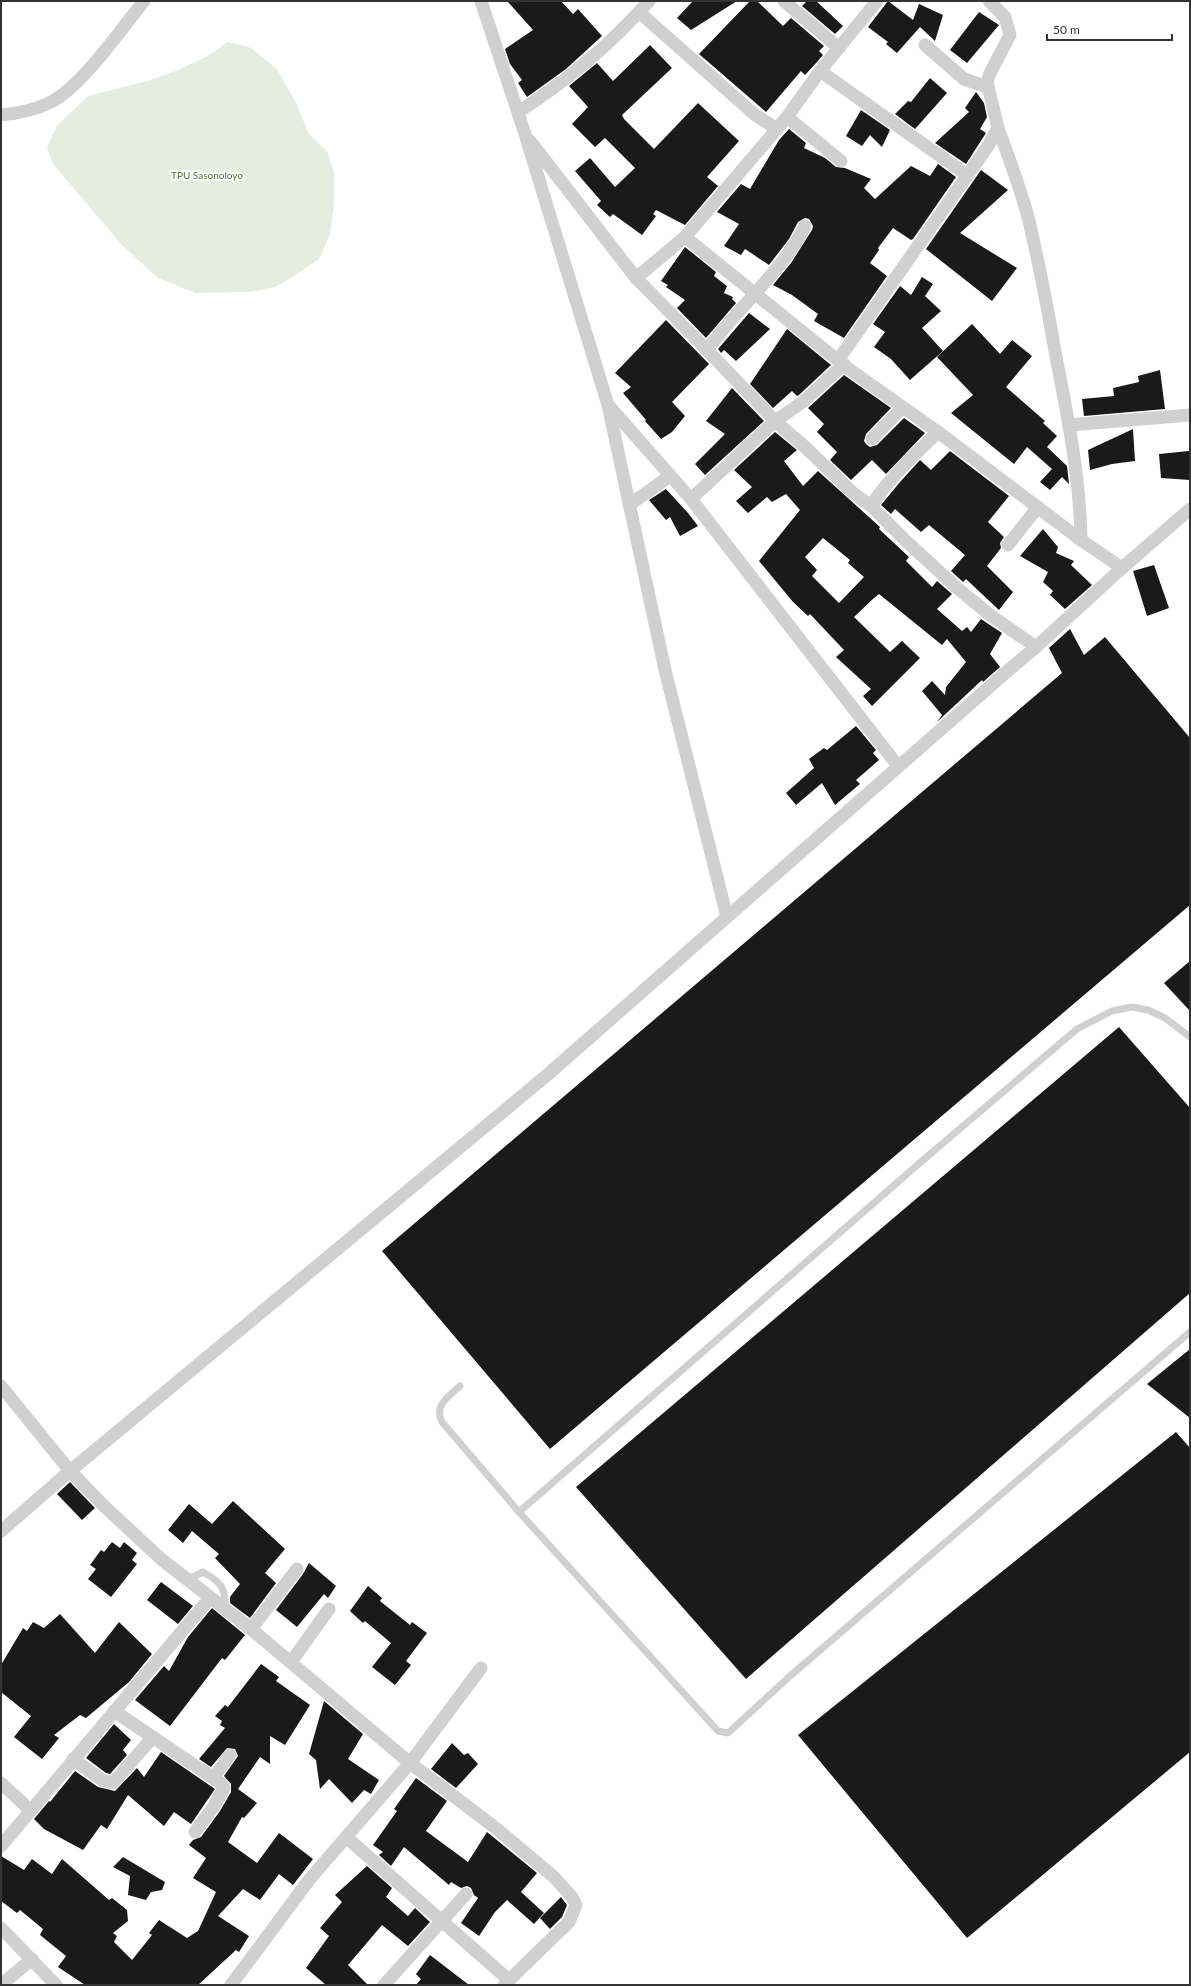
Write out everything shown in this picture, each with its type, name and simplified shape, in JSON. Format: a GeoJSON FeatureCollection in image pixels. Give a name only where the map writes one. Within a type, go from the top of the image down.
{"type":"FeatureCollection","features":[{"type":"Feature","properties":{"kind":"street"},"geometry":{"type":"LineString","coordinates":[[1,115],[34,108],[51,102],[65,93],[79,80],[144,1]]}},
{"type":"Feature","properties":{"kind":"street"},"geometry":{"type":"LineString","coordinates":[[481,1],[525,134],[608,405],[665,670],[727,917]]}},
{"type":"Feature","properties":{"kind":"street"},"geometry":{"type":"LineString","coordinates":[[518,112],[556,88],[611,41],[649,1]]}},
{"type":"Feature","properties":{"kind":"street"},"geometry":{"type":"LineString","coordinates":[[784,1],[839,48]]}},
{"type":"Feature","properties":{"kind":"street"},"geometry":{"type":"LineString","coordinates":[[636,278],[685,237],[787,117],[820,71],[877,1]]}},
{"type":"Feature","properties":{"kind":"street"},"geometry":{"type":"LineString","coordinates":[[989,1],[1005,17],[1010,35],[990,73],[987,87],[998,128],[1014,170],[1028,217],[1070,425],[1081,510],[1081,540]]}},
{"type":"Feature","properties":{"kind":"street"},"geometry":{"type":"LineString","coordinates":[[639,12],[754,114],[777,129]]}},
{"type":"Feature","properties":{"kind":"street"},"geometry":{"type":"LineString","coordinates":[[925,45],[964,79],[987,87]]}},
{"type":"Feature","properties":{"kind":"street"},"geometry":{"type":"LineString","coordinates":[[820,71],[967,175]]}},
{"type":"Feature","properties":{"kind":"street"},"geometry":{"type":"LineString","coordinates":[[787,117],[841,161]]}},
{"type":"Feature","properties":{"kind":"street"},"geometry":{"type":"LineString","coordinates":[[691,499],[775,421],[804,401],[841,362],[988,146],[998,128]]}},
{"type":"Feature","properties":{"kind":"street"},"geometry":{"type":"LineString","coordinates":[[525,134],[636,278],[775,421],[854,493],[871,506],[956,587],[990,615],[1036,648]]}},
{"type":"Feature","properties":{"kind":"street"},"geometry":{"type":"LineString","coordinates":[[707,350],[790,251],[805,226]]}},
{"type":"Feature","properties":{"kind":"street"},"geometry":{"type":"LineString","coordinates":[[685,237],[841,362],[902,408],[938,432],[1081,540],[1122,568]]}},
{"type":"Feature","properties":{"kind":"street"},"geometry":{"type":"LineString","coordinates":[[608,405],[691,499],[898,766]]}},
{"type":"Feature","properties":{"kind":"street"},"geometry":{"type":"LineString","coordinates":[[872,440],[902,408]]}},
{"type":"Feature","properties":{"kind":"street"},"geometry":{"type":"LineString","coordinates":[[1070,425],[1190,415]]}},
{"type":"Feature","properties":{"kind":"street"},"geometry":{"type":"LineString","coordinates":[[871,506],[879,493],[938,432]]}},
{"type":"Feature","properties":{"kind":"street"},"geometry":{"type":"LineString","coordinates":[[629,505],[670,476]]}},
{"type":"Feature","properties":{"kind":"street"},"geometry":{"type":"LineString","coordinates":[[1008,545],[1038,507]]}},
{"type":"Feature","properties":{"kind":"street"},"geometry":{"type":"LineString","coordinates":[[1,1531],[70,1471],[546,1076],[898,766],[1036,648],[1122,568],[1190,509]]}},
{"type":"Feature","properties":{"kind":"street"},"geometry":{"type":"LineString","coordinates":[[1,1386],[70,1471],[137,1537],[187,1580],[225,1608],[291,1662],[410,1763],[498,1829],[554,1877],[572,1896],[576,1905],[569,1922],[507,1983],[442,1922],[346,1837]]}},
{"type":"Feature","properties":{"kind":"street"},"geometry":{"type":"LineString","coordinates":[[250,1629],[297,1569]]}},
{"type":"Feature","properties":{"kind":"street"},"geometry":{"type":"LineString","coordinates":[[1,1846],[210,1598]]}},
{"type":"Feature","properties":{"kind":"street"},"geometry":{"type":"LineString","coordinates":[[291,1662],[329,1609]]}},
{"type":"Feature","properties":{"kind":"street"},"geometry":{"type":"LineString","coordinates":[[231,1985],[309,1880],[398,1774],[410,1763],[481,1668]]}},
{"type":"Feature","properties":{"kind":"street"},"geometry":{"type":"LineString","coordinates":[[114,1711],[222,1784],[224,1788],[214,1806],[195,1832]]}},
{"type":"Feature","properties":{"kind":"street"},"geometry":{"type":"LineString","coordinates":[[73,1759],[106,1783],[113,1783],[153,1737]]}},
{"type":"Feature","properties":{"kind":"street"},"geometry":{"type":"LineString","coordinates":[[213,1778],[230,1755]]}},
{"type":"Feature","properties":{"kind":"street"},"geometry":{"type":"LineString","coordinates":[[1,1783],[30,1810]]}},
{"type":"Feature","properties":{"kind":"street"},"geometry":{"type":"LineString","coordinates":[[384,1985],[466,1894]]}},
{"type":"Feature","properties":{"kind":"street"},"geometry":{"type":"LineString","coordinates":[[1,1928],[56,1985]]}},
{"type":"Feature","properties":{"kind":"street"},"geometry":{"type":"LineString","coordinates":[[1,1985],[32,1959]]}},
{"type":"Feature","properties":{"kind":"lane"},"geometry":{"type":"LineString","coordinates":[[519,1512],[922,1161],[1077,1029],[1112,1011],[1132,1007],[1148,1010],[1165,1018],[1190,1037]]}},
{"type":"Feature","properties":{"kind":"lane"},"geometry":{"type":"LineString","coordinates":[[460,1386],[440,1406],[438,1413],[440,1418],[519,1512],[718,1731],[728,1733],[790,1676],[1190,1332]]}},
{"type":"Feature","properties":{"kind":"lane"},"geometry":{"type":"LineString","coordinates":[[187,1580],[203,1572],[219,1582],[226,1594],[225,1608]]}},
{"type":"Feature","properties":{"kind":"green space","name":"TPU Sasonoloyo"},"geometry":{"type":"Polygon","coordinates":[[[228,42],[251,48],[277,69],[296,103],[309,134],[327,151],[334,172],[334,205],[330,234],[319,259],[294,276],[275,287],[250,292],[195,293],[158,278],[121,244],[53,164],[47,147],[57,126],[88,96],[151,80],[178,70],[206,57],[228,42]]]}},
{"type":"Feature","properties":{"kind":"building"},"geometry":{"type":"Polygon","coordinates":[[[507,1],[561,1],[573,14],[578,9],[602,36],[566,69],[527,97],[518,83],[522,80],[510,64],[505,49],[533,30],[507,1]]]}},
{"type":"Feature","properties":{"kind":"building"},"geometry":{"type":"Polygon","coordinates":[[[693,1],[737,1],[691,30],[677,18],[693,1]]]}},
{"type":"Feature","properties":{"kind":"building"},"geometry":{"type":"Polygon","coordinates":[[[750,1],[757,1],[783,26],[791,18],[824,46],[819,51],[823,55],[817,62],[805,75],[801,71],[766,112],[699,54],[750,1]]]}},
{"type":"Feature","properties":{"kind":"building"},"geometry":{"type":"Polygon","coordinates":[[[807,1],[816,1],[843,26],[835,34],[802,6],[807,1]]]}},
{"type":"Feature","properties":{"kind":"building"},"geometry":{"type":"Polygon","coordinates":[[[888,1],[913,20],[919,4],[943,15],[935,41],[920,27],[897,53],[886,44],[888,42],[868,27],[888,1]]]}},
{"type":"Feature","properties":{"kind":"building"},"geometry":{"type":"Polygon","coordinates":[[[979,12],[999,25],[967,63],[950,50],[979,12]]]}},
{"type":"Feature","properties":{"kind":"building"},"geometry":{"type":"Polygon","coordinates":[[[650,45],[672,68],[622,115],[624,119],[654,149],[698,103],[739,141],[707,177],[718,186],[685,225],[656,210],[653,214],[656,216],[642,235],[613,214],[610,217],[597,205],[601,201],[575,171],[590,158],[615,187],[635,168],[605,138],[595,147],[572,124],[588,107],[569,86],[597,63],[613,81],[650,45]]]}},
{"type":"Feature","properties":{"kind":"building"},"geometry":{"type":"Polygon","coordinates":[[[930,78],[947,93],[915,129],[895,114],[908,101],[911,102],[930,78]]]}},
{"type":"Feature","properties":{"kind":"building"},"geometry":{"type":"Polygon","coordinates":[[[976,92],[984,103],[987,117],[980,129],[986,133],[966,164],[935,143],[969,112],[965,108],[976,92]]]}},
{"type":"Feature","properties":{"kind":"building"},"geometry":{"type":"Polygon","coordinates":[[[861,110],[890,130],[882,147],[870,135],[862,146],[846,136],[861,110]]]}},
{"type":"Feature","properties":{"kind":"building"},"geometry":{"type":"Polygon","coordinates":[[[789,129],[806,143],[804,148],[825,158],[836,167],[845,168],[871,179],[864,188],[875,199],[911,166],[930,176],[938,164],[956,177],[913,239],[911,240],[893,228],[878,248],[879,250],[870,263],[887,276],[844,338],[814,321],[818,314],[792,295],[773,285],[791,263],[812,230],[813,226],[809,219],[805,218],[798,222],[789,239],[769,265],[745,249],[741,255],[724,246],[739,224],[717,212],[741,184],[750,189],[779,140],[789,129]]]}},
{"type":"Feature","properties":{"kind":"building"},"geometry":{"type":"Polygon","coordinates":[[[981,170],[1008,190],[960,233],[1017,268],[992,301],[926,249],[981,170]]]}},
{"type":"Feature","properties":{"kind":"building"},"geometry":{"type":"Polygon","coordinates":[[[685,247],[716,272],[714,276],[727,286],[724,293],[733,297],[732,299],[736,303],[706,338],[677,308],[685,300],[666,287],[668,285],[661,281],[685,247]]]}},
{"type":"Feature","properties":{"kind":"building"},"geometry":{"type":"Polygon","coordinates":[[[922,277],[933,284],[925,296],[941,311],[922,328],[943,351],[910,380],[891,359],[874,347],[885,332],[873,324],[900,286],[911,295],[922,277]]]}},
{"type":"Feature","properties":{"kind":"building"},"geometry":{"type":"Polygon","coordinates":[[[749,313],[770,329],[736,361],[724,350],[721,353],[718,349],[749,313]]]}},
{"type":"Feature","properties":{"kind":"building"},"geometry":{"type":"Polygon","coordinates":[[[666,320],[709,364],[672,402],[685,416],[672,432],[661,439],[623,393],[631,387],[615,373],[666,320]]]}},
{"type":"Feature","properties":{"kind":"building"},"geometry":{"type":"Polygon","coordinates":[[[972,324],[1000,354],[1012,340],[1032,356],[1006,387],[1045,421],[1043,423],[1057,436],[1047,447],[1067,466],[1069,484],[1062,477],[1050,490],[1040,482],[1052,469],[1027,447],[1014,464],[951,413],[973,395],[937,357],[972,324]]]}},
{"type":"Feature","properties":{"kind":"building"},"geometry":{"type":"Polygon","coordinates":[[[787,329],[831,365],[799,395],[797,396],[792,391],[773,408],[750,384],[787,329]]]}},
{"type":"Feature","properties":{"kind":"building"},"geometry":{"type":"Polygon","coordinates":[[[1160,370],[1165,409],[1084,416],[1082,399],[1114,396],[1113,388],[1139,382],[1138,376],[1160,370]]]}},
{"type":"Feature","properties":{"kind":"building"},"geometry":{"type":"Polygon","coordinates":[[[844,375],[891,408],[866,434],[864,441],[867,445],[870,447],[877,445],[904,418],[925,433],[886,474],[872,460],[851,480],[830,460],[837,452],[817,432],[824,424],[808,408],[844,375]]]}},
{"type":"Feature","properties":{"kind":"building"},"geometry":{"type":"Polygon","coordinates":[[[732,388],[764,421],[705,475],[695,464],[725,434],[706,421],[732,388]]]}},
{"type":"Feature","properties":{"kind":"building"},"geometry":{"type":"Polygon","coordinates":[[[1133,429],[1135,461],[1112,464],[1090,470],[1088,450],[1133,429]]]}},
{"type":"Feature","properties":{"kind":"building"},"geometry":{"type":"Polygon","coordinates":[[[775,432],[797,450],[784,461],[803,486],[818,471],[880,527],[879,529],[909,557],[906,561],[932,587],[937,581],[952,594],[937,609],[962,631],[967,627],[971,632],[981,619],[1002,633],[990,654],[1000,667],[983,682],[982,680],[937,722],[942,715],[922,691],[932,681],[945,695],[946,687],[966,662],[947,639],[942,645],[879,594],[854,617],[890,652],[902,641],[920,658],[872,706],[863,696],[871,689],[836,657],[844,650],[810,614],[808,616],[793,602],[759,561],[800,510],[786,494],[772,502],[767,497],[748,513],[736,501],[752,487],[734,470],[775,432]],[[823,538],[805,557],[817,570],[812,576],[839,603],[864,577],[848,563],[850,560],[823,538]]]}},
{"type":"Feature","properties":{"kind":"building"},"geometry":{"type":"Polygon","coordinates":[[[950,451],[1009,496],[988,522],[1004,537],[1000,543],[1001,548],[987,566],[1013,592],[999,610],[966,579],[963,582],[951,571],[965,555],[929,525],[921,532],[895,509],[891,514],[881,505],[920,460],[931,470],[950,451]]]}},
{"type":"Feature","properties":{"kind":"building"},"geometry":{"type":"Polygon","coordinates":[[[1189,451],[1190,480],[1161,478],[1159,454],[1189,451]]]}},
{"type":"Feature","properties":{"kind":"building"},"geometry":{"type":"Polygon","coordinates":[[[666,489],[698,526],[680,536],[670,517],[666,520],[649,500],[666,489]]]}},
{"type":"Feature","properties":{"kind":"building"},"geometry":{"type":"Polygon","coordinates":[[[1043,529],[1058,547],[1056,553],[1074,561],[1071,565],[1092,585],[1065,609],[1050,595],[1053,591],[1043,582],[1048,572],[1020,556],[1043,529]]]}},
{"type":"Feature","properties":{"kind":"building"},"geometry":{"type":"Polygon","coordinates":[[[1154,565],[1169,608],[1147,616],[1133,571],[1154,565]]]}},
{"type":"Feature","properties":{"kind":"building"},"geometry":{"type":"Polygon","coordinates":[[[1070,629],[1084,655],[1105,637],[1190,738],[1190,905],[550,1449],[382,1251],[1062,673],[1049,648],[1070,629]]]}},
{"type":"Feature","properties":{"kind":"building"},"geometry":{"type":"Polygon","coordinates":[[[856,726],[876,750],[873,753],[879,760],[856,780],[860,784],[835,805],[822,783],[796,805],[786,793],[814,768],[809,759],[824,748],[827,750],[856,726]]]}},
{"type":"Feature","properties":{"kind":"building"},"geometry":{"type":"Polygon","coordinates":[[[1190,961],[1190,1011],[1164,983],[1190,961]]]}},
{"type":"Feature","properties":{"kind":"building"},"geometry":{"type":"Polygon","coordinates":[[[1119,1027],[1190,1108],[1190,1293],[746,1679],[576,1487],[1119,1027]]]}},
{"type":"Feature","properties":{"kind":"building"},"geometry":{"type":"Polygon","coordinates":[[[1190,1349],[1190,1418],[1147,1384],[1190,1349]]]}},
{"type":"Feature","properties":{"kind":"building"},"geometry":{"type":"Polygon","coordinates":[[[1176,1432],[1190,1448],[1190,1752],[967,1938],[798,1735],[1176,1432]]]}},
{"type":"Feature","properties":{"kind":"building"},"geometry":{"type":"Polygon","coordinates":[[[70,1482],[95,1508],[82,1520],[57,1494],[70,1482]]]}},
{"type":"Feature","properties":{"kind":"building"},"geometry":{"type":"Polygon","coordinates":[[[233,1501],[285,1549],[265,1573],[276,1583],[250,1618],[230,1603],[230,1597],[240,1584],[215,1558],[219,1554],[192,1531],[183,1543],[168,1530],[189,1504],[212,1524],[233,1501]]]}},
{"type":"Feature","properties":{"kind":"building"},"geometry":{"type":"Polygon","coordinates":[[[112,1542],[120,1548],[124,1542],[137,1553],[132,1560],[137,1564],[111,1597],[88,1579],[96,1569],[90,1565],[101,1550],[104,1552],[112,1542]]]}},
{"type":"Feature","properties":{"kind":"building"},"geometry":{"type":"Polygon","coordinates":[[[309,1563],[336,1586],[328,1598],[324,1594],[297,1627],[276,1610],[303,1574],[309,1563]]]}},
{"type":"Feature","properties":{"kind":"building"},"geometry":{"type":"Polygon","coordinates":[[[161,1582],[193,1606],[178,1624],[147,1600],[161,1582]]]}},
{"type":"Feature","properties":{"kind":"building"},"geometry":{"type":"Polygon","coordinates":[[[368,1586],[382,1598],[380,1601],[410,1625],[412,1622],[427,1633],[406,1661],[411,1665],[395,1685],[372,1667],[391,1643],[365,1621],[363,1623],[350,1611],[368,1586]]]}},
{"type":"Feature","properties":{"kind":"building"},"geometry":{"type":"Polygon","coordinates":[[[212,1608],[245,1635],[225,1660],[222,1658],[170,1726],[135,1700],[164,1666],[169,1671],[188,1637],[212,1608]]]}},
{"type":"Feature","properties":{"kind":"building"},"geometry":{"type":"Polygon","coordinates":[[[60,1614],[95,1653],[119,1622],[152,1654],[129,1682],[86,1718],[80,1715],[54,1735],[59,1738],[42,1759],[14,1737],[31,1716],[1,1692],[1,1665],[23,1628],[27,1631],[33,1622],[44,1628],[60,1614]]]}},
{"type":"Feature","properties":{"kind":"building"},"geometry":{"type":"Polygon","coordinates":[[[261,1664],[279,1677],[276,1681],[310,1705],[285,1745],[270,1736],[270,1764],[260,1757],[238,1789],[257,1803],[244,1818],[242,1817],[228,1842],[257,1863],[279,1833],[313,1859],[293,1885],[279,1874],[260,1900],[243,1889],[218,1916],[249,1936],[239,1952],[236,1950],[198,1985],[85,1985],[58,1967],[66,1956],[40,1935],[43,1929],[20,1910],[17,1913],[1,1901],[1,1856],[24,1870],[32,1859],[52,1874],[62,1859],[109,1900],[112,1898],[127,1910],[128,1921],[113,1933],[117,1936],[114,1942],[132,1960],[152,1935],[149,1933],[159,1920],[187,1938],[198,1931],[216,1892],[193,1878],[206,1858],[189,1845],[193,1840],[201,1837],[220,1811],[231,1792],[231,1784],[224,1776],[238,1756],[235,1749],[227,1748],[211,1767],[199,1759],[225,1728],[220,1725],[222,1721],[215,1716],[225,1705],[228,1707],[261,1664]]]}},
{"type":"Feature","properties":{"kind":"building"},"geometry":{"type":"Polygon","coordinates":[[[324,1701],[363,1734],[348,1759],[379,1780],[371,1794],[364,1790],[352,1803],[329,1779],[320,1789],[316,1760],[309,1754],[324,1701]]]}},
{"type":"Feature","properties":{"kind":"building"},"geometry":{"type":"Polygon","coordinates":[[[114,1724],[131,1740],[123,1750],[127,1755],[110,1774],[106,1773],[86,1758],[114,1724]]]}},
{"type":"Feature","properties":{"kind":"building"},"geometry":{"type":"Polygon","coordinates":[[[452,1743],[464,1755],[468,1753],[478,1764],[456,1788],[431,1769],[452,1743]]]}},
{"type":"Feature","properties":{"kind":"building"},"geometry":{"type":"Polygon","coordinates":[[[161,1752],[215,1789],[191,1824],[174,1812],[164,1826],[128,1795],[107,1829],[101,1825],[83,1850],[44,1829],[34,1819],[75,1771],[98,1787],[115,1791],[137,1768],[144,1777],[161,1752]]]}},
{"type":"Feature","properties":{"kind":"building"},"geometry":{"type":"Polygon","coordinates":[[[416,1778],[447,1801],[426,1831],[468,1862],[487,1832],[537,1873],[521,1892],[544,1913],[534,1924],[507,1900],[495,1912],[479,1936],[461,1923],[478,1898],[474,1895],[471,1888],[467,1886],[461,1888],[451,1882],[449,1885],[404,1847],[391,1866],[379,1855],[383,1852],[373,1845],[397,1811],[394,1809],[416,1778]]]}},
{"type":"Feature","properties":{"kind":"building"},"geometry":{"type":"Polygon","coordinates":[[[123,1857],[165,1882],[162,1890],[151,1892],[146,1900],[128,1895],[130,1876],[113,1867],[123,1857]]]}},
{"type":"Feature","properties":{"kind":"building"},"geometry":{"type":"Polygon","coordinates":[[[367,1866],[392,1888],[386,1897],[408,1916],[415,1908],[430,1922],[408,1946],[382,1925],[348,1965],[368,1985],[326,1985],[306,1968],[329,1936],[320,1928],[342,1902],[335,1895],[367,1866]]]}},
{"type":"Feature","properties":{"kind":"building"},"geometry":{"type":"Polygon","coordinates":[[[561,1897],[567,1905],[562,1917],[550,1929],[540,1918],[561,1897]]]}},
{"type":"Feature","properties":{"kind":"building"},"geometry":{"type":"Polygon","coordinates":[[[430,1955],[469,1985],[416,1985],[421,1979],[416,1974],[430,1955]]]}}]}
